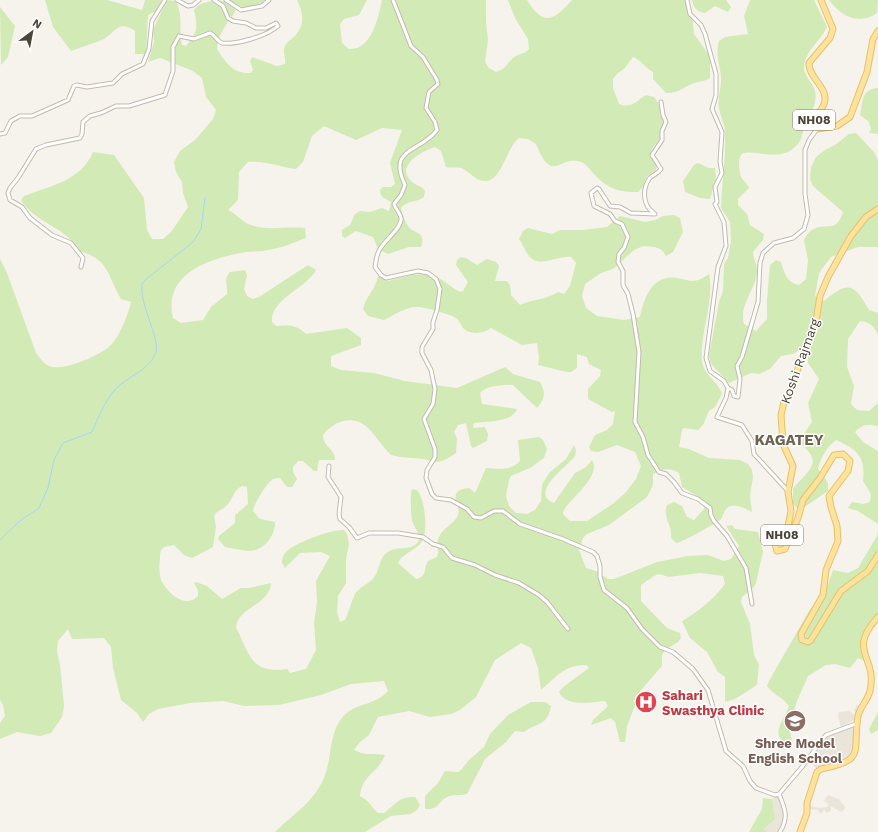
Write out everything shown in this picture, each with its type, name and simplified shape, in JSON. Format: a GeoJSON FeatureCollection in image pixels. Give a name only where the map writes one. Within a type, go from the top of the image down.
{"type":"FeatureCollection","features":[{"type":"Feature","properties":{"kind":"main road","name":"NH08"},"geometry":{"type":"LineString","coordinates":[[821,0],[833,29],[830,38],[809,63],[810,71],[823,90],[825,97],[824,106],[813,121],[814,127],[817,129],[837,126],[848,120],[852,114],[866,72],[873,39],[878,31]]}},
{"type":"Feature","properties":{"kind":"main road","name":"Koshi Rajmarg"},"geometry":{"type":"LineString","coordinates":[[878,209],[866,217],[851,236],[828,277],[820,296],[819,310],[816,321],[793,385],[784,402],[781,415],[783,444],[793,466],[788,492],[790,519],[785,532],[775,544],[775,549],[780,551],[785,549],[803,500],[820,478],[829,462],[838,453],[843,454],[849,459],[848,471],[829,496],[837,526],[838,541],[826,570],[823,595],[801,634],[802,640],[805,642],[811,640],[841,591],[868,571],[878,555]]}},
{"type":"Feature","properties":{"kind":"main road"},"geometry":{"type":"LineString","coordinates":[[800,832],[807,813],[807,803],[814,776],[821,769],[835,766],[853,758],[856,753],[858,714],[867,701],[871,682],[870,666],[862,643],[866,632],[878,617]]}},
{"type":"Feature","properties":{"kind":"street"},"geometry":{"type":"LineString","coordinates":[[0,134],[5,133],[11,121],[20,116],[32,116],[68,100],[74,86],[77,85],[87,87],[113,83],[122,74],[143,64],[149,49],[152,21],[165,0]]}},
{"type":"Feature","properties":{"kind":"street"},"geometry":{"type":"LineString","coordinates":[[177,0],[188,6],[193,5],[199,0]]}},
{"type":"Feature","properties":{"kind":"street"},"geometry":{"type":"LineString","coordinates":[[81,267],[83,258],[71,243],[52,235],[30,218],[22,206],[10,200],[8,193],[10,188],[36,149],[46,145],[80,138],[82,134],[83,122],[90,116],[116,106],[129,106],[165,94],[173,71],[173,47],[179,36],[194,39],[210,33],[219,42],[224,43],[247,40],[265,34],[278,26],[275,23],[266,28],[256,28],[246,23],[233,21],[228,18],[223,6],[214,0]]}},
{"type":"Feature","properties":{"kind":"street"},"geometry":{"type":"LineString","coordinates":[[226,0],[241,10],[262,6],[270,0]]}},
{"type":"Feature","properties":{"kind":"street"},"geometry":{"type":"LineString","coordinates":[[393,0],[411,46],[423,57],[437,80],[438,84],[429,92],[426,108],[436,122],[437,130],[428,140],[405,154],[400,160],[399,168],[406,185],[394,204],[401,217],[401,222],[396,230],[378,250],[375,268],[386,278],[418,271],[428,273],[436,279],[440,289],[437,310],[433,322],[434,329],[422,347],[422,353],[431,370],[435,389],[433,404],[424,419],[435,450],[435,457],[427,470],[426,478],[432,494],[436,498],[451,500],[467,509],[474,517],[481,518],[496,510],[503,511],[520,524],[593,552],[597,556],[600,566],[600,577],[604,590],[627,608],[642,629],[660,647],[673,652],[693,669],[708,690],[726,751],[743,766],[750,781],[756,788],[775,795],[779,794],[802,768],[826,735],[858,723]]}},
{"type":"Feature","properties":{"kind":"street"},"geometry":{"type":"LineString","coordinates":[[687,0],[690,14],[701,25],[705,34],[716,74],[716,95],[712,109],[722,132],[720,162],[722,173],[715,186],[717,202],[715,204],[724,222],[726,246],[718,267],[706,358],[710,370],[724,381],[728,388],[732,390],[734,396],[738,397],[740,378],[737,366],[742,357],[757,306],[760,287],[760,263],[763,253],[774,243],[794,238],[804,229],[808,215],[805,194],[805,150],[808,140],[817,129]]}},
{"type":"Feature","properties":{"kind":"street"},"geometry":{"type":"LineString","coordinates":[[661,102],[663,115],[666,122],[662,131],[662,140],[652,156],[661,168],[650,178],[644,192],[648,208],[655,214],[631,213],[620,206],[610,206],[604,201],[602,194],[597,188],[590,196],[594,206],[610,214],[615,221],[622,224],[628,237],[624,248],[619,254],[618,262],[623,271],[623,285],[628,294],[633,314],[639,352],[635,422],[643,437],[648,454],[659,472],[670,478],[682,493],[698,498],[710,508],[714,521],[728,536],[746,568],[752,604]]}},
{"type":"Feature","properties":{"kind":"street"},"geometry":{"type":"LineString","coordinates":[[728,388],[726,398],[717,417],[742,425],[752,441],[754,454],[788,492]]}},
{"type":"Feature","properties":{"kind":"street"},"geometry":{"type":"LineString","coordinates":[[329,466],[328,477],[341,497],[339,514],[340,519],[350,527],[357,538],[369,534],[398,533],[423,537],[433,544],[443,548],[452,558],[475,565],[495,575],[519,583],[539,595],[547,602],[568,629]]}},
{"type":"Feature","properties":{"kind":"street"},"geometry":{"type":"LineString","coordinates":[[779,794],[786,812],[786,819],[780,832]]}},
{"type":"Feature","properties":{"kind":"shaded area"},"geometry":{"type":"Polygon","coordinates":[[[857,705],[861,707],[854,720],[841,727],[838,717],[839,712],[849,711],[856,716],[854,710],[857,705]]]}},
{"type":"Feature","properties":{"kind":"shaded area"},"geometry":{"type":"Polygon","coordinates":[[[852,727],[855,728],[853,749],[850,759],[816,769],[813,765],[807,764],[826,736],[852,727]]]}},
{"type":"Feature","properties":{"kind":"shaded area"},"geometry":{"type":"Polygon","coordinates":[[[775,795],[779,795],[785,820],[779,832],[767,832],[764,829],[775,819],[772,799],[775,795]]]}},
{"type":"Feature","properties":{"kind":"shaded area"},"geometry":{"type":"Polygon","coordinates":[[[828,795],[839,799],[845,807],[843,811],[841,812],[831,806],[831,811],[827,813],[824,810],[821,814],[818,810],[809,809],[809,806],[820,808],[827,807],[829,804],[824,801],[828,795]]]}},
{"type":"Feature","properties":{"kind":"green space"},"geometry":{"type":"Polygon","coordinates":[[[45,0],[107,0],[142,10],[145,0],[162,0],[156,11],[148,15],[146,54],[135,54],[135,31],[124,26],[117,28],[102,40],[71,51],[53,27],[45,0]]]}},
{"type":"Feature","properties":{"kind":"green space"},"geometry":{"type":"Polygon","coordinates":[[[169,0],[176,2],[178,7],[180,13],[180,34],[182,45],[186,46],[196,30],[194,10],[196,7],[211,1],[223,1],[236,10],[221,33],[217,49],[227,63],[235,70],[239,72],[251,73],[253,70],[250,61],[252,57],[277,66],[285,64],[284,48],[287,43],[298,33],[302,24],[301,10],[297,0],[367,0],[359,15],[344,19],[340,24],[342,43],[349,49],[357,48],[363,44],[373,32],[382,0],[486,0],[488,40],[485,62],[489,68],[496,72],[503,68],[514,57],[526,52],[529,49],[528,39],[515,18],[508,0],[527,0],[533,9],[539,14],[549,18],[559,13],[572,0],[685,0],[687,10],[692,15],[694,34],[710,56],[710,78],[694,83],[677,91],[666,93],[653,79],[653,72],[633,57],[624,69],[613,79],[613,88],[619,104],[627,106],[631,105],[646,95],[654,97],[660,106],[663,117],[662,133],[651,152],[657,165],[656,170],[647,176],[642,188],[638,192],[612,188],[602,182],[581,162],[573,161],[552,166],[542,157],[536,144],[528,139],[519,138],[514,143],[495,177],[483,181],[477,179],[461,168],[446,167],[441,151],[435,147],[417,156],[408,165],[406,170],[407,176],[412,182],[425,191],[424,197],[403,205],[401,208],[410,229],[421,235],[421,247],[409,247],[388,254],[378,249],[373,237],[356,231],[345,238],[342,236],[342,230],[350,225],[355,214],[360,211],[370,212],[382,208],[389,211],[391,202],[382,196],[380,190],[383,187],[391,187],[395,184],[390,163],[402,130],[382,128],[356,140],[324,126],[312,136],[303,162],[296,169],[266,163],[248,162],[239,172],[238,200],[228,210],[246,223],[253,226],[268,228],[305,228],[306,238],[273,249],[232,255],[192,270],[182,279],[175,290],[172,302],[173,318],[181,323],[203,320],[211,307],[227,294],[226,280],[230,272],[245,270],[247,275],[244,289],[247,296],[253,299],[259,297],[308,265],[316,270],[277,307],[273,314],[272,322],[276,326],[296,327],[306,334],[347,328],[361,338],[361,345],[331,356],[331,366],[341,370],[374,373],[405,381],[457,388],[505,367],[513,374],[540,382],[544,396],[542,402],[537,408],[513,385],[495,386],[483,390],[480,393],[482,404],[517,409],[514,414],[504,419],[474,423],[473,428],[485,427],[488,434],[487,441],[473,448],[471,446],[466,423],[458,425],[454,432],[457,438],[456,453],[445,460],[437,462],[390,454],[374,434],[362,424],[350,420],[338,423],[327,430],[323,435],[323,439],[333,453],[335,460],[319,460],[317,471],[314,471],[303,461],[298,461],[293,467],[293,472],[297,479],[292,487],[287,487],[280,478],[275,478],[266,486],[260,495],[253,511],[260,519],[275,522],[273,534],[264,545],[255,550],[249,551],[225,547],[218,539],[219,536],[235,523],[235,515],[248,504],[247,487],[242,486],[237,490],[228,504],[214,516],[216,527],[213,547],[192,558],[184,555],[174,545],[164,547],[160,553],[159,566],[161,580],[167,590],[177,598],[188,601],[193,600],[198,596],[198,590],[194,583],[196,582],[207,586],[222,599],[241,588],[249,588],[271,583],[265,596],[242,615],[238,620],[236,627],[245,647],[257,664],[263,668],[269,669],[287,669],[290,673],[306,669],[316,650],[314,623],[317,602],[316,581],[330,556],[321,552],[300,553],[285,568],[282,563],[282,559],[290,548],[314,537],[338,530],[344,530],[347,534],[349,544],[346,559],[346,583],[338,596],[337,612],[340,622],[345,620],[355,594],[371,581],[377,573],[381,560],[385,554],[392,550],[411,547],[418,542],[418,533],[412,521],[412,489],[417,490],[420,494],[424,508],[425,532],[421,543],[403,557],[398,563],[416,579],[420,578],[424,574],[428,561],[437,557],[439,538],[457,517],[457,492],[469,488],[475,493],[486,468],[504,469],[517,464],[520,461],[518,440],[539,437],[543,440],[547,449],[544,458],[530,468],[511,476],[509,480],[506,496],[509,506],[516,513],[527,514],[535,510],[541,501],[542,485],[544,481],[550,472],[566,459],[574,445],[576,451],[575,456],[547,486],[545,493],[547,499],[554,503],[575,473],[586,467],[592,460],[594,467],[592,475],[564,510],[563,514],[570,521],[587,521],[614,503],[626,492],[636,479],[641,466],[635,452],[617,445],[598,452],[591,451],[589,447],[595,435],[607,430],[613,424],[615,411],[612,412],[588,399],[588,389],[600,376],[601,370],[589,364],[587,357],[577,354],[577,368],[571,372],[567,372],[538,365],[539,357],[537,343],[522,345],[491,328],[485,332],[469,332],[463,328],[456,318],[444,313],[426,308],[414,307],[401,311],[384,320],[368,316],[363,309],[378,276],[387,281],[418,274],[430,275],[439,278],[460,292],[463,291],[468,282],[456,265],[457,260],[461,257],[466,258],[477,265],[487,259],[496,262],[499,266],[495,281],[507,281],[510,285],[511,295],[520,305],[549,297],[558,292],[564,294],[570,286],[576,263],[571,257],[545,261],[531,258],[519,239],[523,231],[528,228],[552,234],[560,230],[583,230],[607,227],[620,216],[645,222],[655,220],[663,216],[674,215],[680,218],[683,232],[673,252],[666,256],[662,250],[655,247],[643,246],[634,250],[613,269],[601,273],[585,284],[582,296],[586,308],[597,316],[624,320],[640,317],[647,295],[656,283],[669,278],[693,281],[709,274],[710,295],[703,341],[702,361],[705,371],[720,389],[722,394],[715,407],[709,411],[703,425],[698,430],[684,428],[682,430],[679,447],[689,449],[709,458],[740,460],[748,464],[752,470],[753,477],[750,496],[752,512],[739,506],[729,507],[725,510],[720,520],[691,537],[676,543],[671,538],[671,529],[666,514],[667,505],[674,502],[682,506],[687,517],[694,520],[704,509],[705,501],[682,487],[679,473],[669,469],[663,470],[653,474],[653,485],[647,497],[609,525],[587,534],[583,538],[579,550],[586,568],[596,571],[608,579],[614,579],[657,562],[688,556],[708,555],[724,561],[731,559],[739,546],[726,526],[732,525],[735,529],[758,532],[763,552],[756,583],[754,587],[742,597],[741,602],[750,624],[754,655],[759,664],[757,685],[735,699],[725,702],[725,677],[718,672],[707,652],[690,638],[682,621],[700,609],[716,595],[725,584],[723,576],[700,573],[669,577],[659,574],[641,585],[641,601],[667,628],[680,633],[681,638],[678,642],[665,650],[662,655],[662,666],[635,697],[636,703],[627,726],[625,742],[620,742],[615,722],[611,718],[591,725],[593,720],[608,706],[605,701],[586,703],[573,702],[567,700],[559,692],[563,687],[589,668],[586,665],[566,669],[541,690],[538,668],[531,648],[521,643],[495,660],[476,697],[460,710],[451,714],[430,717],[409,711],[378,717],[369,735],[360,742],[354,750],[366,754],[385,755],[382,761],[367,778],[361,789],[360,796],[369,802],[378,813],[384,813],[401,800],[410,797],[415,797],[420,805],[417,810],[411,814],[391,816],[365,832],[275,832],[310,800],[321,784],[327,768],[335,731],[342,718],[353,709],[377,700],[383,696],[388,691],[384,681],[351,684],[321,695],[279,705],[244,706],[223,701],[190,703],[158,709],[149,714],[143,722],[137,713],[121,700],[113,668],[111,647],[104,638],[72,639],[68,629],[58,641],[57,652],[60,664],[64,706],[62,717],[51,733],[40,736],[17,732],[0,739],[0,723],[5,716],[3,705],[0,700],[0,259],[7,273],[36,353],[47,365],[63,367],[72,365],[100,353],[115,340],[124,324],[131,302],[121,299],[102,263],[88,254],[78,251],[66,236],[34,215],[21,200],[24,196],[64,181],[73,176],[88,162],[93,152],[114,155],[144,198],[147,230],[152,239],[163,239],[171,232],[188,207],[183,193],[182,182],[176,172],[174,162],[180,151],[196,139],[213,119],[216,110],[206,97],[202,78],[193,71],[160,58],[148,62],[154,42],[153,30],[166,2],[169,0]]]}},
{"type":"Feature","properties":{"kind":"green space"},"geometry":{"type":"Polygon","coordinates":[[[229,0],[266,0],[257,5],[243,7],[238,6],[229,0]]]}},
{"type":"Feature","properties":{"kind":"green space"},"geometry":{"type":"Polygon","coordinates":[[[692,0],[726,0],[731,7],[728,12],[715,6],[705,13],[696,9],[692,0]]]}},
{"type":"Feature","properties":{"kind":"green space"},"geometry":{"type":"Polygon","coordinates":[[[750,0],[814,0],[827,27],[810,51],[805,61],[804,70],[814,88],[816,96],[799,143],[790,151],[782,154],[773,155],[750,152],[744,153],[739,159],[740,175],[749,188],[738,199],[738,205],[747,214],[750,225],[764,234],[763,240],[753,252],[757,267],[757,274],[744,309],[744,324],[756,331],[767,319],[770,265],[776,260],[781,262],[785,274],[789,280],[799,285],[806,279],[808,260],[804,240],[806,236],[809,232],[817,228],[834,225],[840,219],[843,212],[813,186],[810,179],[811,167],[816,157],[849,134],[856,133],[874,152],[878,160],[878,247],[858,247],[831,257],[819,273],[815,296],[824,301],[839,290],[850,288],[855,290],[869,310],[878,313],[878,335],[871,325],[860,321],[848,339],[847,367],[854,386],[851,404],[857,410],[869,411],[878,403],[878,426],[865,425],[860,427],[855,432],[863,442],[878,451],[878,524],[858,511],[848,508],[852,502],[863,504],[870,502],[871,494],[863,481],[863,466],[858,455],[850,447],[836,440],[824,453],[818,469],[828,483],[828,491],[803,508],[798,509],[793,504],[793,489],[810,470],[813,461],[811,455],[802,444],[803,435],[812,422],[808,403],[819,379],[808,363],[808,356],[800,350],[793,354],[781,356],[770,369],[759,374],[751,373],[729,383],[711,364],[709,356],[719,302],[723,291],[724,264],[728,258],[731,241],[730,222],[721,208],[725,132],[719,104],[721,81],[718,47],[719,41],[725,37],[748,34],[744,16],[750,0]]]}},
{"type":"Feature","properties":{"kind":"green space"},"geometry":{"type":"Polygon","coordinates":[[[829,0],[878,0],[877,13],[870,17],[857,19],[844,15],[829,0]]]}},
{"type":"Feature","properties":{"kind":"green space"},"geometry":{"type":"Polygon","coordinates":[[[0,7],[15,26],[8,57],[1,65],[0,7]]]}},
{"type":"Feature","properties":{"kind":"green space"},"geometry":{"type":"Polygon","coordinates":[[[878,88],[878,134],[869,133],[871,129],[869,122],[860,115],[864,97],[868,91],[878,88]]]}},
{"type":"Feature","properties":{"kind":"green space"},"geometry":{"type":"Polygon","coordinates":[[[698,163],[709,168],[715,168],[716,178],[710,199],[700,198],[685,192],[683,181],[694,165],[698,163]]]}},
{"type":"Feature","properties":{"kind":"green space"},"geometry":{"type":"Polygon","coordinates":[[[878,530],[878,621],[871,630],[867,642],[869,658],[866,662],[858,658],[850,668],[835,664],[826,665],[808,676],[797,701],[789,728],[792,741],[785,743],[779,735],[779,731],[789,706],[784,700],[769,689],[767,686],[769,681],[809,611],[828,585],[833,570],[848,573],[858,568],[877,536],[878,530]]]}},
{"type":"Feature","properties":{"kind":"green space"},"geometry":{"type":"Polygon","coordinates":[[[531,702],[545,702],[551,706],[544,721],[524,732],[515,731],[506,742],[485,759],[467,794],[449,796],[436,807],[425,809],[425,796],[438,783],[445,771],[458,772],[461,770],[469,760],[484,747],[490,734],[508,715],[531,702]]]}},
{"type":"Feature","properties":{"kind":"green space"},"geometry":{"type":"Polygon","coordinates":[[[878,712],[878,730],[871,734],[869,729],[878,712]]]}},
{"type":"Feature","properties":{"kind":"green space"},"geometry":{"type":"Polygon","coordinates":[[[763,798],[772,799],[775,819],[764,829],[767,832],[749,832],[762,809],[763,798]]]}},
{"type":"Feature","properties":{"kind":"waterway"},"geometry":{"type":"LineString","coordinates":[[0,540],[21,520],[39,508],[48,488],[54,460],[63,443],[92,432],[104,406],[114,391],[125,381],[143,369],[153,359],[156,352],[155,338],[143,301],[142,284],[193,242],[201,229],[205,198]]}},
{"type":"Feature","properties":{"kind":"place","name":"Sahari Swasthya Clinic"},"geometry":{"type":"Point","coordinates":[646,702]}},
{"type":"Feature","properties":{"kind":"place","name":"Shree Model English School"},"geometry":{"type":"Point","coordinates":[795,721]}},
{"type":"Feature","properties":{"kind":"district","name":"KAGATEY"},"geometry":{"type":"Point","coordinates":[789,440]}}]}
